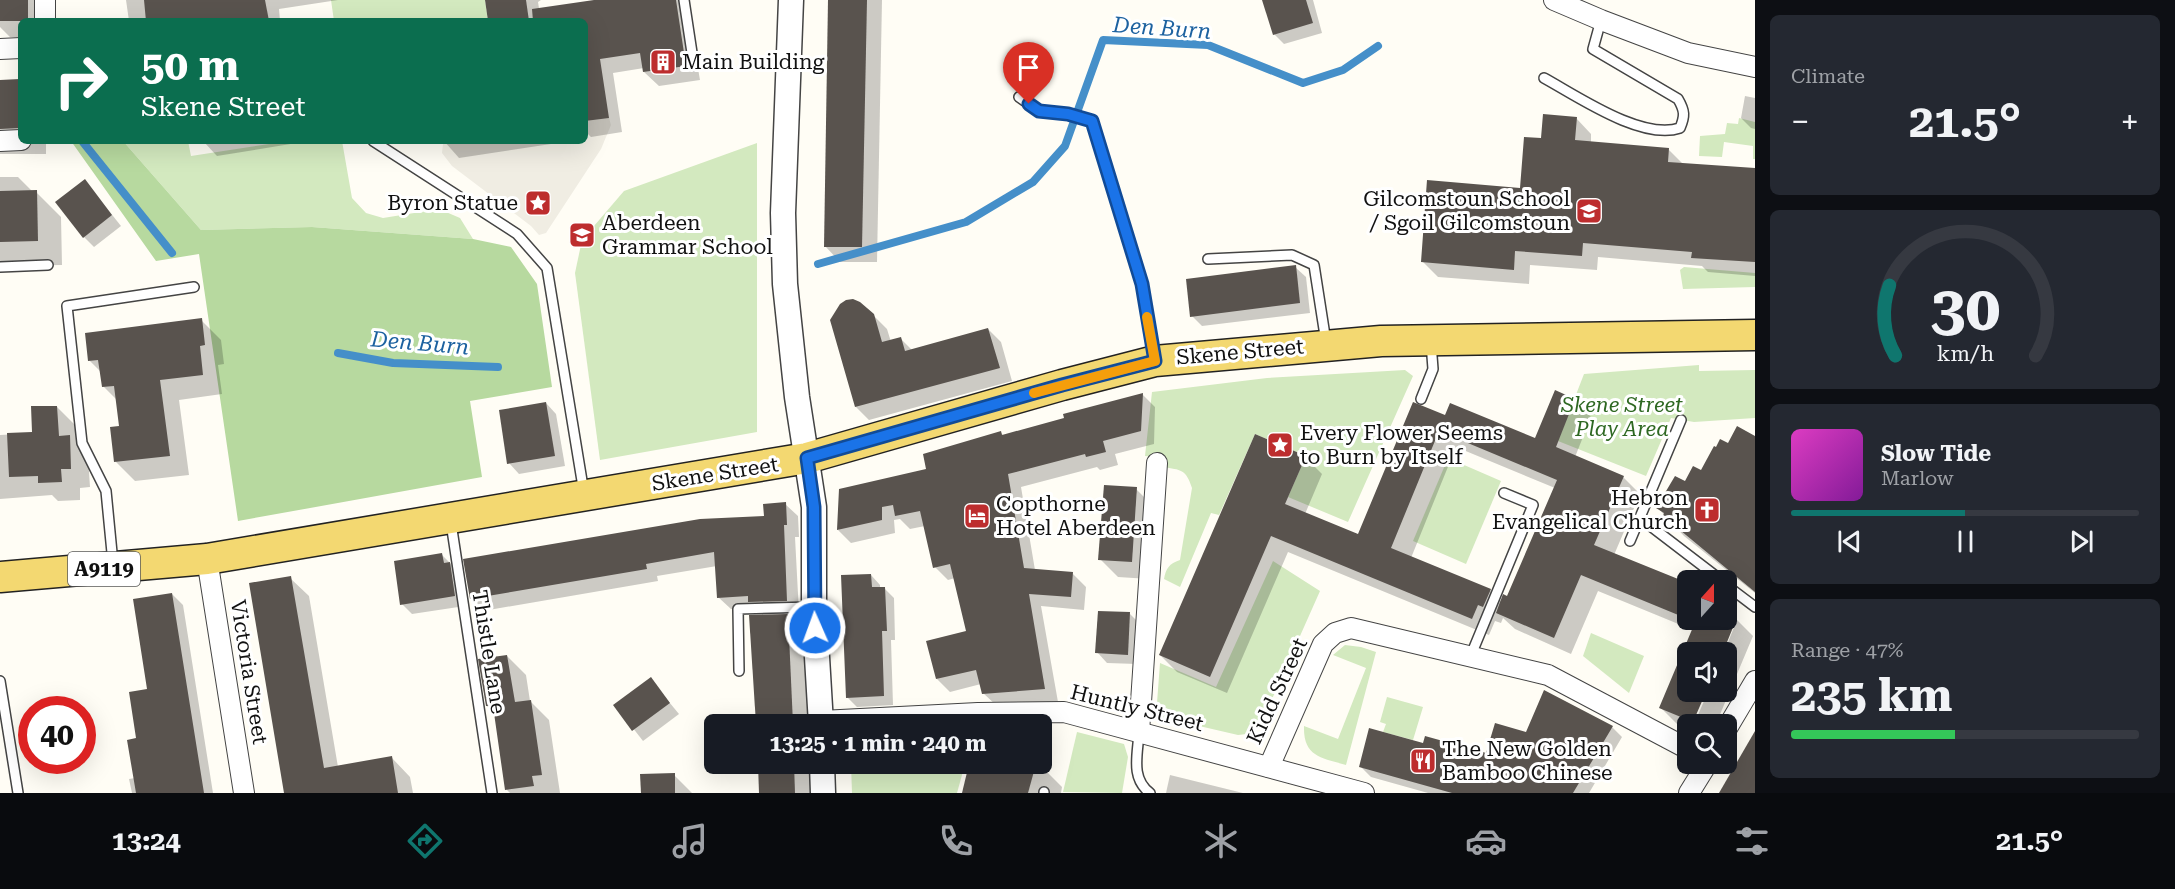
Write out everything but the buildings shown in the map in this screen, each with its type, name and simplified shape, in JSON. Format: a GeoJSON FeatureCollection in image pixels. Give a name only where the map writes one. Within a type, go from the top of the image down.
{"type":"FeatureCollection","features":[{"type":"Feature","properties":{"kind":"main road","name":"Skene Street"},"geometry":{"type":"LineString","coordinates":[[207,559],[807,458],[1062,385],[1155,361],[1326,344],[1755,335]]}},
{"type":"Feature","properties":{"kind":"main road","name":"A9119"},"geometry":{"type":"LineString","coordinates":[[0,577],[207,559]]}},
{"type":"Feature","properties":{"kind":"street"},"geometry":{"type":"LineString","coordinates":[[45,0],[45,18]]}},
{"type":"Feature","properties":{"kind":"street"},"geometry":{"type":"LineString","coordinates":[[791,0],[783,213],[785,284],[797,397],[814,507],[814,607],[820,714]]}},
{"type":"Feature","properties":{"kind":"street"},"geometry":{"type":"LineString","coordinates":[[1554,0],[1688,53],[1755,67]]}},
{"type":"Feature","properties":{"kind":"street"},"geometry":{"type":"LineString","coordinates":[[0,48],[18,48]]}},
{"type":"Feature","properties":{"kind":"street"},"geometry":{"type":"LineString","coordinates":[[0,141],[18,140]]}},
{"type":"Feature","properties":{"kind":"street"},"geometry":{"type":"LineString","coordinates":[[1139,732],[1157,463]]}},
{"type":"Feature","properties":{"kind":"street","name":"Victoria Street"},"geometry":{"type":"LineString","coordinates":[[207,559],[244,793]]}},
{"type":"Feature","properties":{"kind":"street","name":"Kidd Street"},"geometry":{"type":"LineString","coordinates":[[1269,767],[1323,644],[1335,633],[1351,628],[1548,675],[1677,743]]}},
{"type":"Feature","properties":{"kind":"street"},"geometry":{"type":"LineString","coordinates":[[1735,714],[1755,681]]}},
{"type":"Feature","properties":{"kind":"street","name":"Huntly Street"},"geometry":{"type":"LineString","coordinates":[[962,714],[1064,712],[1269,767],[1331,788],[1364,793]]}},
{"type":"Feature","properties":{"kind":"street"},"geometry":{"type":"LineString","coordinates":[[822,774],[823,793]]}},
{"type":"Feature","properties":{"kind":"street"},"geometry":{"type":"LineString","coordinates":[[1689,793],[1701,774]]}},
{"type":"Feature","properties":{"kind":"lane"},"geometry":{"type":"LineString","coordinates":[[684,0],[694,66]]}},
{"type":"Feature","properties":{"kind":"lane"},"geometry":{"type":"LineString","coordinates":[[1544,78],[1623,121],[1650,129],[1672,131],[1680,128],[1684,119],[1684,110],[1678,99],[1593,49],[1600,20]]}},
{"type":"Feature","properties":{"kind":"lane"},"geometry":{"type":"LineString","coordinates":[[1019,97],[1039,111],[1068,114],[1092,121],[1142,284],[1155,361]]}},
{"type":"Feature","properties":{"kind":"lane"},"geometry":{"type":"LineString","coordinates":[[378,144],[518,234],[547,268],[584,495]]}},
{"type":"Feature","properties":{"kind":"lane"},"geometry":{"type":"LineString","coordinates":[[1208,260],[1292,255],[1314,265],[1326,344]]}},
{"type":"Feature","properties":{"kind":"lane"},"geometry":{"type":"LineString","coordinates":[[0,267],[48,265]]}},
{"type":"Feature","properties":{"kind":"lane"},"geometry":{"type":"LineString","coordinates":[[114,568],[106,491],[82,443],[67,306],[194,287]]}},
{"type":"Feature","properties":{"kind":"lane"},"geometry":{"type":"LineString","coordinates":[[1421,399],[1433,369],[1431,340]]}},
{"type":"Feature","properties":{"kind":"lane"},"geometry":{"type":"LineString","coordinates":[[1630,541],[1681,420]]}},
{"type":"Feature","properties":{"kind":"lane"},"geometry":{"type":"LineString","coordinates":[[1471,656],[1533,505],[1504,493]]}},
{"type":"Feature","properties":{"kind":"lane","name":"Thistle Lane"},"geometry":{"type":"LineString","coordinates":[[450,517],[492,793]]}},
{"type":"Feature","properties":{"kind":"lane"},"geometry":{"type":"LineString","coordinates":[[1640,518],[1708,570]]}},
{"type":"Feature","properties":{"kind":"lane"},"geometry":{"type":"LineString","coordinates":[[1737,593],[1755,607]]}},
{"type":"Feature","properties":{"kind":"lane"},"geometry":{"type":"LineString","coordinates":[[739,671],[738,609],[814,607]]}},
{"type":"Feature","properties":{"kind":"lane"},"geometry":{"type":"LineString","coordinates":[[0,681],[18,793]]}},
{"type":"Feature","properties":{"kind":"lane"},"geometry":{"type":"LineString","coordinates":[[1139,732],[1136,774],[1138,780],[1150,793]]}},
{"type":"Feature","properties":{"kind":"green space"},"geometry":{"type":"Polygon","coordinates":[[[331,0],[485,0],[488,18],[334,18],[331,0]]]}},
{"type":"Feature","properties":{"kind":"green space"},"geometry":{"type":"Polygon","coordinates":[[[1739,118],[1755,122],[1755,159],[1753,159],[1753,146],[1724,142],[1722,157],[1699,156],[1700,136],[1725,134],[1727,123],[1738,124],[1739,118]]]}},
{"type":"Feature","properties":{"kind":"green space"},"geometry":{"type":"Polygon","coordinates":[[[757,143],[757,432],[600,460],[575,273],[582,240],[624,191],[757,143]]]}},
{"type":"Feature","properties":{"kind":"green space"},"geometry":{"type":"Polygon","coordinates":[[[73,144],[126,144],[201,230],[312,227],[473,239],[511,247],[537,284],[552,387],[470,401],[482,477],[238,521],[199,254],[156,261],[73,144]]]}},
{"type":"Feature","properties":{"kind":"green space"},"geometry":{"type":"Polygon","coordinates":[[[126,144],[189,144],[191,156],[269,144],[343,144],[352,198],[366,213],[383,218],[439,209],[460,218],[473,239],[312,227],[201,230],[126,144]]]}},
{"type":"Feature","properties":{"kind":"green space"},"geometry":{"type":"Polygon","coordinates":[[[1684,267],[1755,273],[1755,287],[1683,289],[1680,270],[1684,267]]]}},
{"type":"Feature","properties":{"kind":"green space","name":"Skene Street Play Area"},"geometry":{"type":"Polygon","coordinates":[[[1699,365],[1699,371],[1755,370],[1755,418],[1694,422],[1671,418],[1646,476],[1558,441],[1584,374],[1699,365]]]}},
{"type":"Feature","properties":{"kind":"green space"},"geometry":{"type":"Polygon","coordinates":[[[1405,370],[1413,376],[1348,522],[1288,497],[1306,456],[1255,434],[1219,515],[1211,513],[1180,587],[1164,579],[1169,567],[1180,560],[1192,488],[1185,474],[1163,467],[1163,458],[1145,456],[1152,392],[1267,378],[1405,370]]]}},
{"type":"Feature","properties":{"kind":"green space"},"geometry":{"type":"Polygon","coordinates":[[[1448,458],[1501,481],[1466,564],[1413,541],[1448,458]]]}},
{"type":"Feature","properties":{"kind":"green space"},"geometry":{"type":"Polygon","coordinates":[[[1273,561],[1320,591],[1260,726],[1247,734],[1238,735],[1156,716],[1160,663],[1216,687],[1273,561]]]}},
{"type":"Feature","properties":{"kind":"green space"},"geometry":{"type":"Polygon","coordinates":[[[1591,633],[1644,656],[1629,693],[1583,656],[1591,633]]]}},
{"type":"Feature","properties":{"kind":"green space"},"geometry":{"type":"Polygon","coordinates":[[[1345,645],[1376,652],[1346,765],[1322,758],[1311,750],[1307,744],[1304,726],[1338,739],[1366,668],[1333,655],[1345,645]]]}},
{"type":"Feature","properties":{"kind":"green space"},"geometry":{"type":"Polygon","coordinates":[[[1387,697],[1423,707],[1413,740],[1383,732],[1386,724],[1380,722],[1387,697]]]}},
{"type":"Feature","properties":{"kind":"green space"},"geometry":{"type":"Polygon","coordinates":[[[1077,732],[1124,744],[1128,757],[1122,793],[1063,792],[1077,732]]]}},
{"type":"Feature","properties":{"kind":"green space"},"geometry":{"type":"Polygon","coordinates":[[[851,774],[962,774],[957,793],[852,793],[851,774]]]}},
{"type":"Feature","properties":{"kind":"shaded area"},"geometry":{"type":"Polygon","coordinates":[[[609,118],[611,125],[601,149],[546,233],[539,235],[531,226],[452,166],[442,153],[443,144],[588,144],[588,121],[609,118]]]}},
{"type":"Feature","properties":{"kind":"waterway","name":"Den Burn"},"geometry":{"type":"LineString","coordinates":[[818,264],[966,222],[1033,182],[1065,146],[1103,40],[1208,45],[1303,83],[1343,70],[1378,46]]}},
{"type":"Feature","properties":{"kind":"waterway","name":"Den Burn"},"geometry":{"type":"LineString","coordinates":[[84,144],[172,253]]}},
{"type":"Feature","properties":{"kind":"waterway","name":"Den Burn"},"geometry":{"type":"LineString","coordinates":[[338,353],[393,363],[498,367]]}},
{"type":"Feature","properties":{"kind":"slow traffic"},"geometry":{"type":"LineString","coordinates":[[1034,393],[1155,361],[1147,317]]}},
{"type":"Feature","properties":{"kind":"place","name":"Main Building"},"geometry":{"type":"Point","coordinates":[663,62]}},
{"type":"Feature","properties":{"kind":"place","name":"Byron Statue"},"geometry":{"type":"Point","coordinates":[538,203]}},
{"type":"Feature","properties":{"kind":"place","name":"Gilcomstoun School / Sgoil Gilcomstoun"},"geometry":{"type":"Point","coordinates":[1589,211]}},
{"type":"Feature","properties":{"kind":"place","name":"Aberdeen Grammar School"},"geometry":{"type":"Point","coordinates":[582,235]}},
{"type":"Feature","properties":{"kind":"place","name":"Every Flower Seems to Burn by Itself"},"geometry":{"type":"Point","coordinates":[1280,445]}},
{"type":"Feature","properties":{"kind":"place","name":"Hebron Evangelical Church"},"geometry":{"type":"Point","coordinates":[1707,510]}},
{"type":"Feature","properties":{"kind":"place","name":"Copthorne Hotel Aberdeen"},"geometry":{"type":"Point","coordinates":[977,516]}},
{"type":"Feature","properties":{"kind":"place","name":"The New Golden Bamboo Chinese"},"geometry":{"type":"Point","coordinates":[1423,761]}},
{"type":"Feature","properties":{"kind":"route"},"geometry":{"type":"LineString","coordinates":[[815,628],[814,507],[807,458],[1062,385],[1155,361],[1142,284],[1092,121],[1068,114],[1039,111],[1029,104]]}}]}
